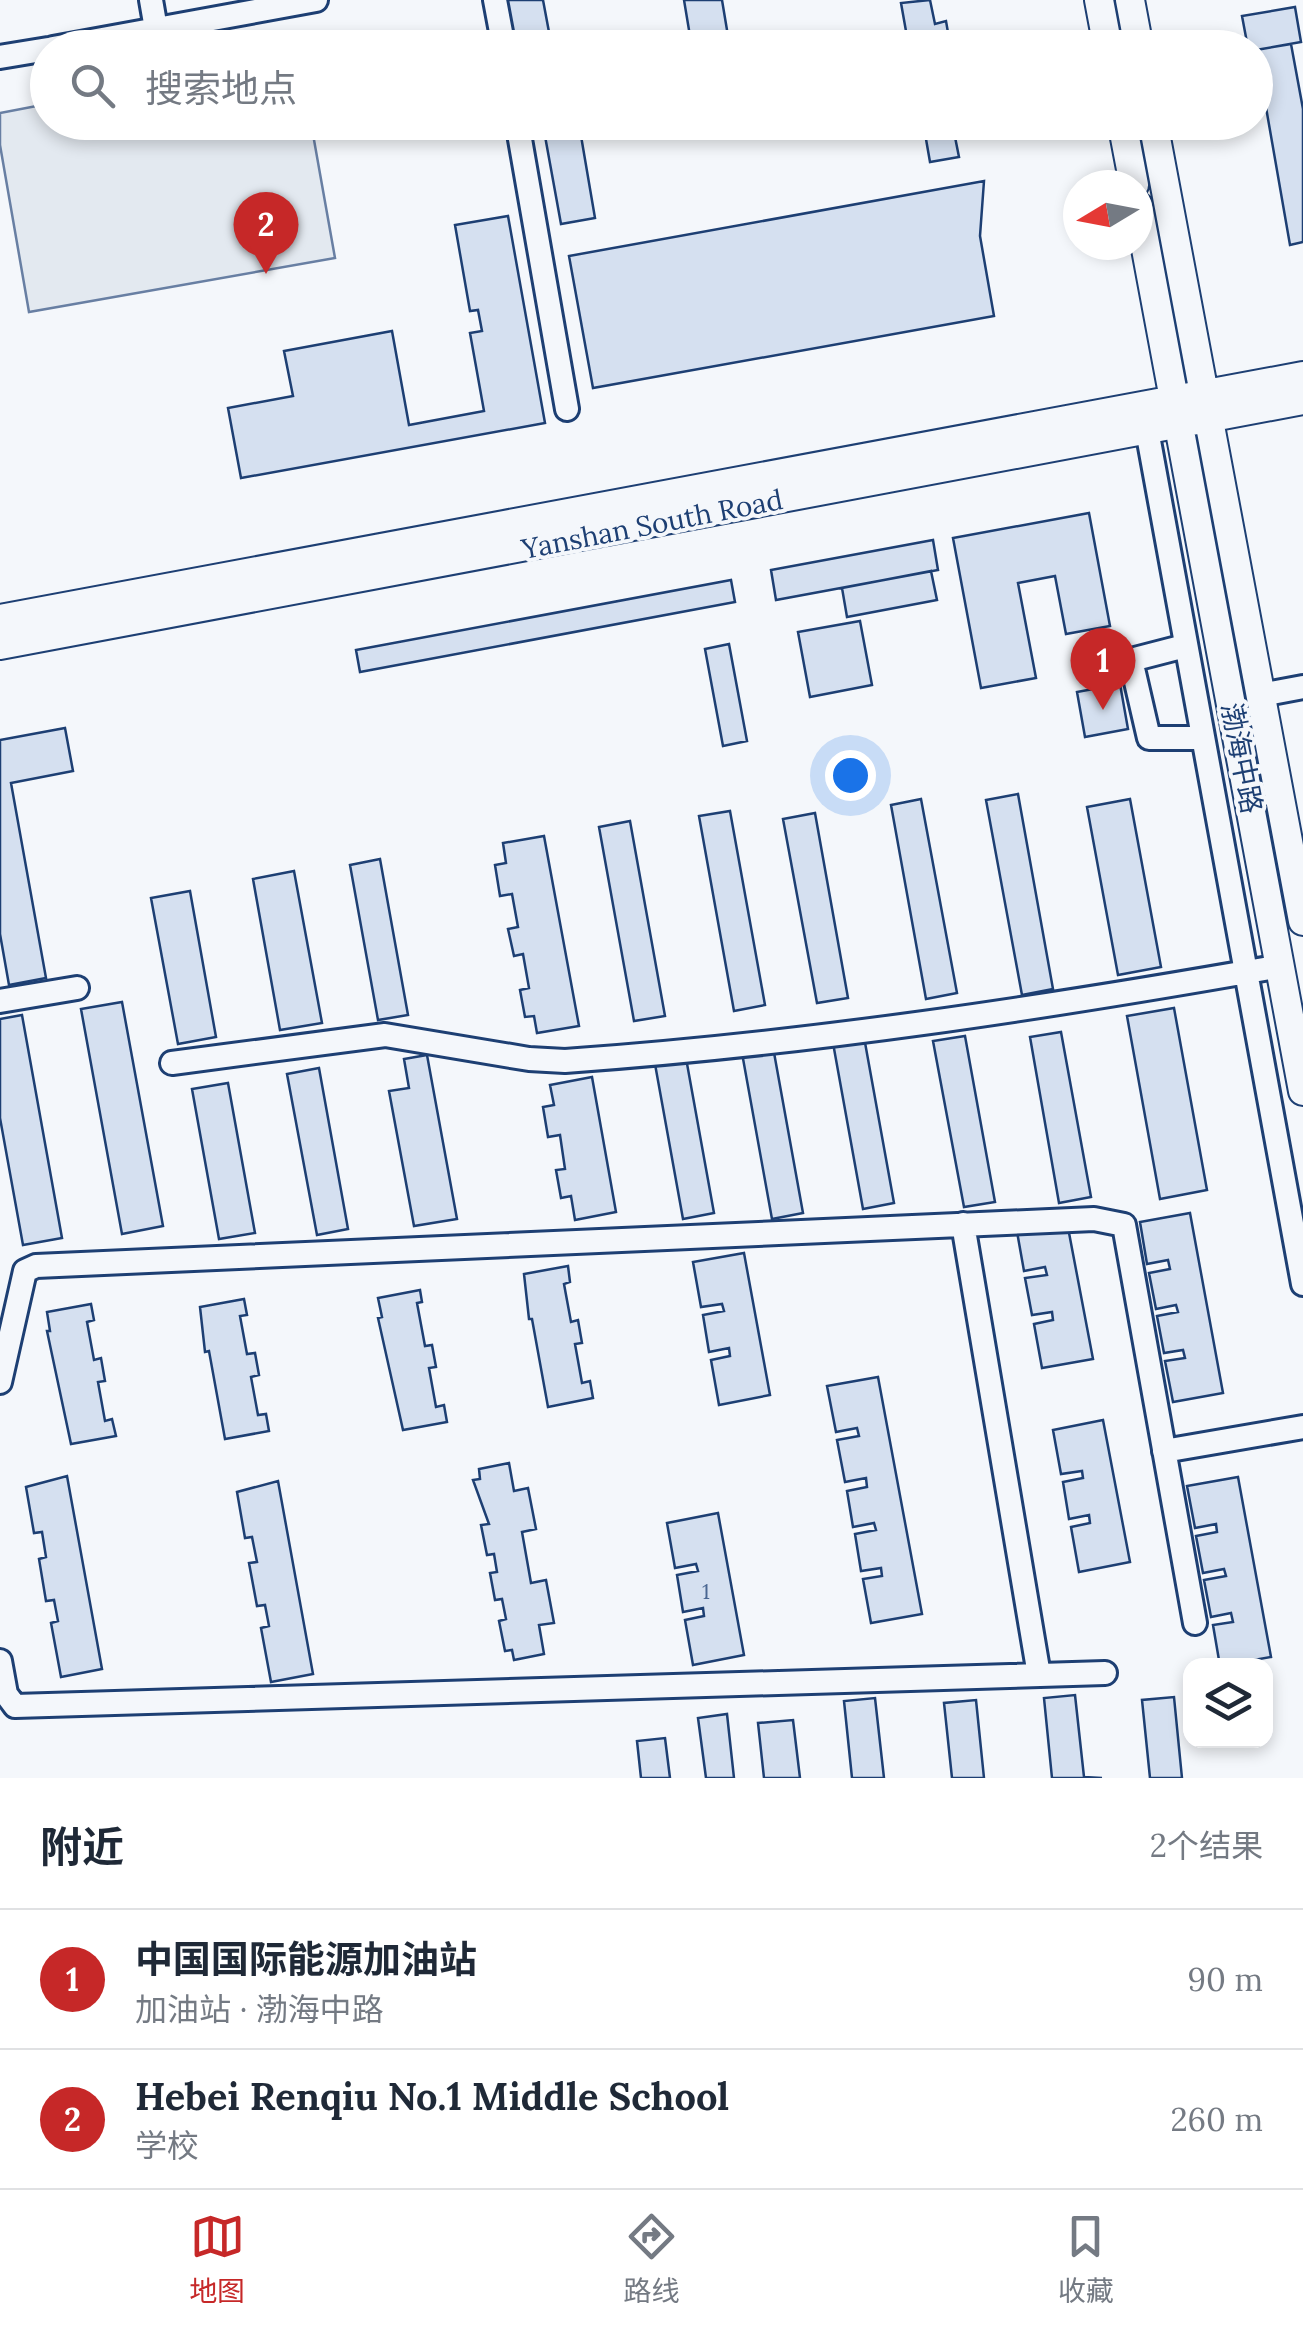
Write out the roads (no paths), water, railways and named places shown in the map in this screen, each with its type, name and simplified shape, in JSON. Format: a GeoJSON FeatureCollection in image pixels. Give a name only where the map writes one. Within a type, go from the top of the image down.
{"type":"FeatureCollection","features":[{"type":"Feature","properties":{"kind":"main road"},"geometry":{"type":"LineString","coordinates":[[1099,0],[1105,30]]}},
{"type":"Feature","properties":{"kind":"main road"},"geometry":{"type":"LineString","coordinates":[[1130,0],[1135,30]]}},
{"type":"Feature","properties":{"kind":"main road"},"geometry":{"type":"LineString","coordinates":[[1125,140],[1131,170]]}},
{"type":"Feature","properties":{"kind":"main road","name":"渤海中路"},"geometry":{"type":"LineString","coordinates":[[1156,140],[1261,694],[1296,846],[1303,921]]}},
{"type":"Feature","properties":{"kind":"main road","name":"渤海中路"},"geometry":{"type":"LineString","coordinates":[[1148,260],[1303,1092]]}},
{"type":"Feature","properties":{"kind":"main road","name":"Yanshan South Road"},"geometry":{"type":"LineString","coordinates":[[0,618],[1177,412],[1303,376]]}},
{"type":"Feature","properties":{"kind":"main road","name":"Yanshan South Road"},"geometry":{"type":"LineString","coordinates":[[1206,406],[1303,400]]}},
{"type":"Feature","properties":{"kind":"main road","name":"Yanshan South Road"},"geometry":{"type":"LineString","coordinates":[[0,645],[1146,430],[1177,412]]}},
{"type":"Feature","properties":{"kind":"street"},"geometry":{"type":"LineString","coordinates":[[151,0],[156,29]]}},
{"type":"Feature","properties":{"kind":"street"},"geometry":{"type":"LineString","coordinates":[[150,30],[316,0]]}},
{"type":"Feature","properties":{"kind":"street"},"geometry":{"type":"LineString","coordinates":[[495,0],[501,30]]}},
{"type":"Feature","properties":{"kind":"street"},"geometry":{"type":"LineString","coordinates":[[0,57],[30,52]]}},
{"type":"Feature","properties":{"kind":"street"},"geometry":{"type":"LineString","coordinates":[[520,140],[567,409]]}},
{"type":"Feature","properties":{"kind":"street"},"geometry":{"type":"LineString","coordinates":[[1146,430],[1303,1284]]}},
{"type":"Feature","properties":{"kind":"street"},"geometry":{"type":"LineString","coordinates":[[1185,646],[1131,660],[1134,678],[1150,738],[1202,738]]}},
{"type":"Feature","properties":{"kind":"street"},"geometry":{"type":"LineString","coordinates":[[1261,694],[1303,687]]}},
{"type":"Feature","properties":{"kind":"street"},"geometry":{"type":"LineString","coordinates":[[172,1063],[384,1035],[530,1059],[590,1059],[794,1041],[1280,966]]}},
{"type":"Feature","properties":{"kind":"street"},"geometry":{"type":"LineString","coordinates":[[0,1001],[77,988]]}},
{"type":"Feature","properties":{"kind":"street"},"geometry":{"type":"LineString","coordinates":[[0,1382],[25,1271],[36,1266],[1094,1218],[1124,1224],[1194,1623]]}},
{"type":"Feature","properties":{"kind":"street"},"geometry":{"type":"LineString","coordinates":[[963,1224],[1039,1675]]}},
{"type":"Feature","properties":{"kind":"street"},"geometry":{"type":"LineString","coordinates":[[1164,1452],[1303,1427]]}},
{"type":"Feature","properties":{"kind":"street"},"geometry":{"type":"LineString","coordinates":[[0,1662],[6,1694],[15,1706],[1105,1674]]}},
{"type":"Feature","properties":{"kind":"place","name":"Hebei Renqiu No.1 Middle School"},"geometry":{"type":"Point","coordinates":[266,274]}},
{"type":"Feature","properties":{"kind":"place","name":"中国国际能源加油站"},"geometry":{"type":"Point","coordinates":[1103,710]}}]}
